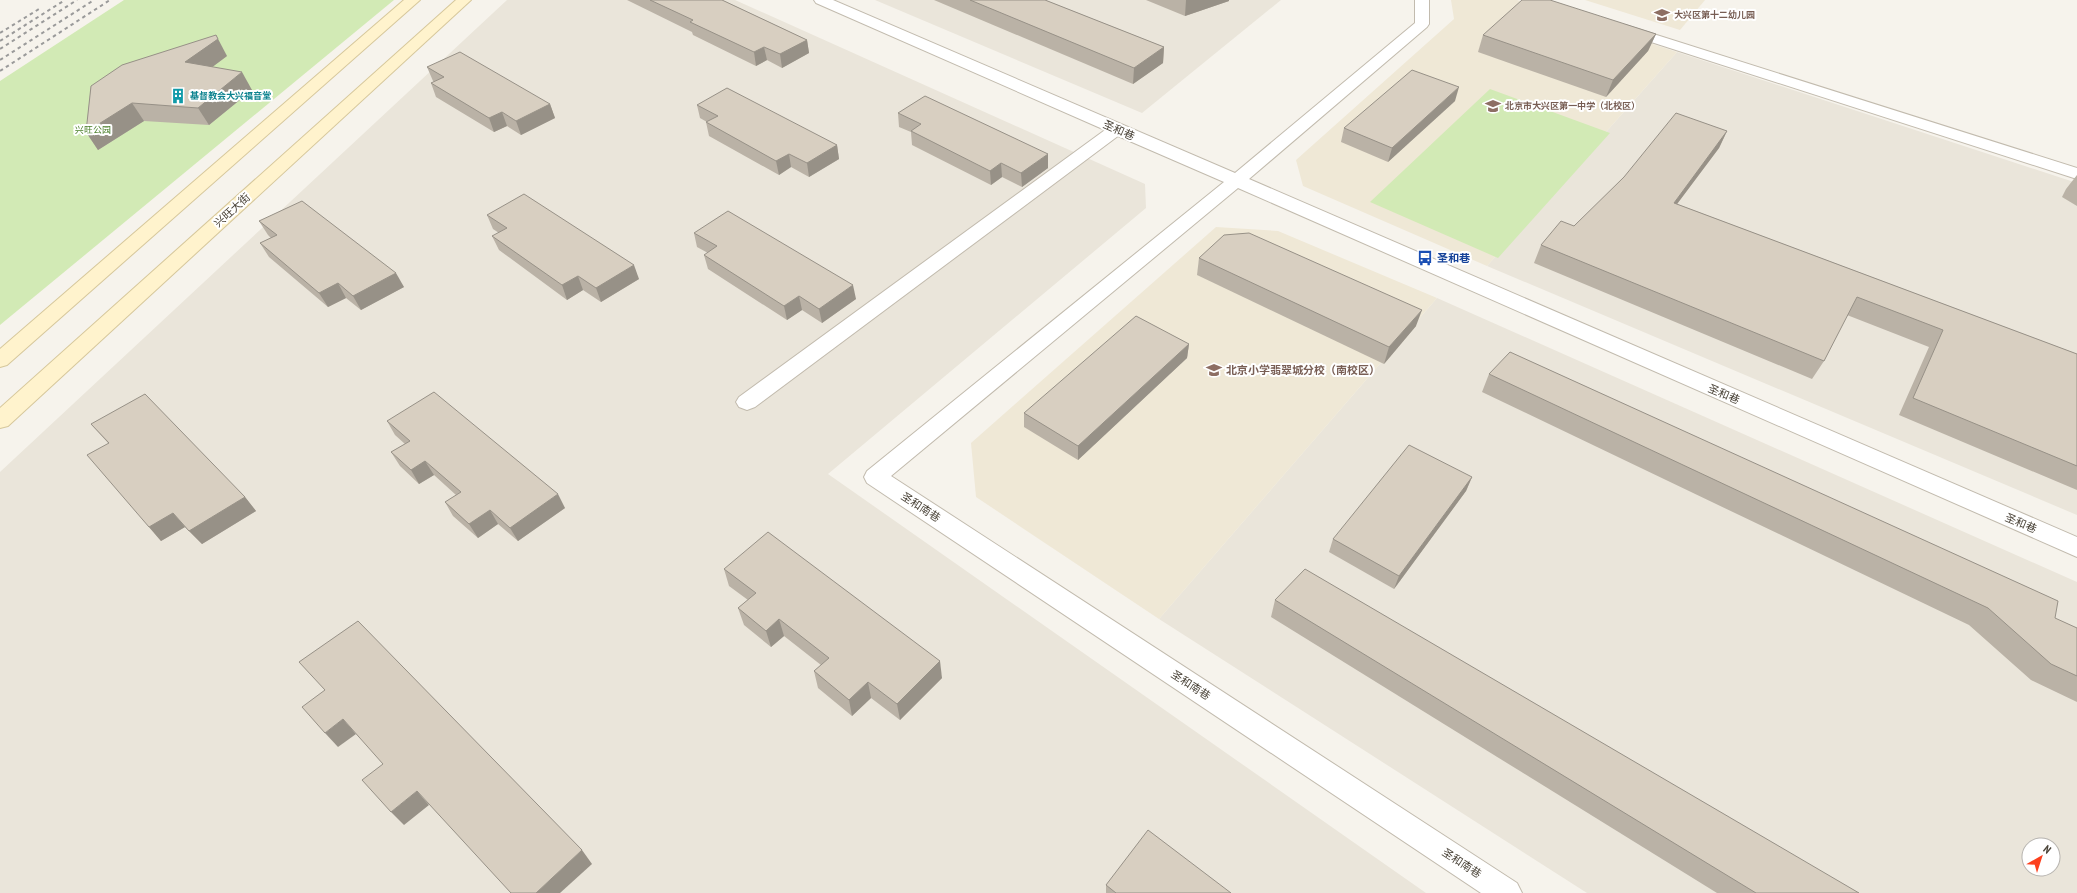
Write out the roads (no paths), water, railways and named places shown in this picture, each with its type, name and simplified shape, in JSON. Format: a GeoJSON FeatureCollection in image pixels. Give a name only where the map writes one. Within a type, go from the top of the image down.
{"type":"FeatureCollection","features":[{"type":"Feature","properties":{"kind":"main road"},"geometry":{"type":"LineString","coordinates":[[0,360],[413,0]]}},
{"type":"Feature","properties":{"kind":"main road","name":"兴旺大街"},"geometry":{"type":"LineString","coordinates":[[0,420],[464,0]]}},
{"type":"Feature","properties":{"kind":"street","name":"圣和巷"},"geometry":{"type":"LineString","coordinates":[[821,0],[2077,547]]}},
{"type":"Feature","properties":{"kind":"street"},"geometry":{"type":"LineString","coordinates":[[1236,181],[1422,24],[1422,0]]}},
{"type":"Feature","properties":{"kind":"street"},"geometry":{"type":"LineString","coordinates":[[1609,24],[2077,174]]}},
{"type":"Feature","properties":{"kind":"street"},"geometry":{"type":"LineString","coordinates":[[747,402],[1117,129]]}},
{"type":"Feature","properties":{"kind":"street","name":"圣和南巷"},"geometry":{"type":"LineString","coordinates":[[1236,181],[875,478],[1507,893]]}},
{"type":"Feature","properties":{"kind":"railway"},"geometry":{"type":"LineString","coordinates":[[0,41],[65,0]]}},
{"type":"Feature","properties":{"kind":"railway"},"geometry":{"type":"LineString","coordinates":[[0,49],[77,0]]}},
{"type":"Feature","properties":{"kind":"railway"},"geometry":{"type":"LineString","coordinates":[[0,60],[94,0]]}},
{"type":"Feature","properties":{"kind":"railway"},"geometry":{"type":"LineString","coordinates":[[0,71],[110,0]]}},
{"type":"Feature","properties":{"kind":"railway"},"geometry":{"type":"LineString","coordinates":[[0,33],[39,9]]}},
{"type":"Feature","properties":{"kind":"place","name":"大兴区第十二幼儿园"},"geometry":{"type":"Point","coordinates":[1662,15]}},
{"type":"Feature","properties":{"kind":"place","name":"基督教会大兴福音堂"},"geometry":{"type":"Point","coordinates":[178,96]}},
{"type":"Feature","properties":{"kind":"place","name":"北京市大兴区第一中学（北校区）"},"geometry":{"type":"Point","coordinates":[1493,106]}},
{"type":"Feature","properties":{"kind":"place","name":"圣和巷"},"geometry":{"type":"Point","coordinates":[1425,258]}},
{"type":"Feature","properties":{"kind":"place","name":"北京小学翡翠城分校（南校区）"},"geometry":{"type":"Point","coordinates":[1214,370]}},
{"type":"Feature","properties":{"kind":"park label","name":"兴旺公园"},"geometry":{"type":"Point","coordinates":[93,130]}}]}
